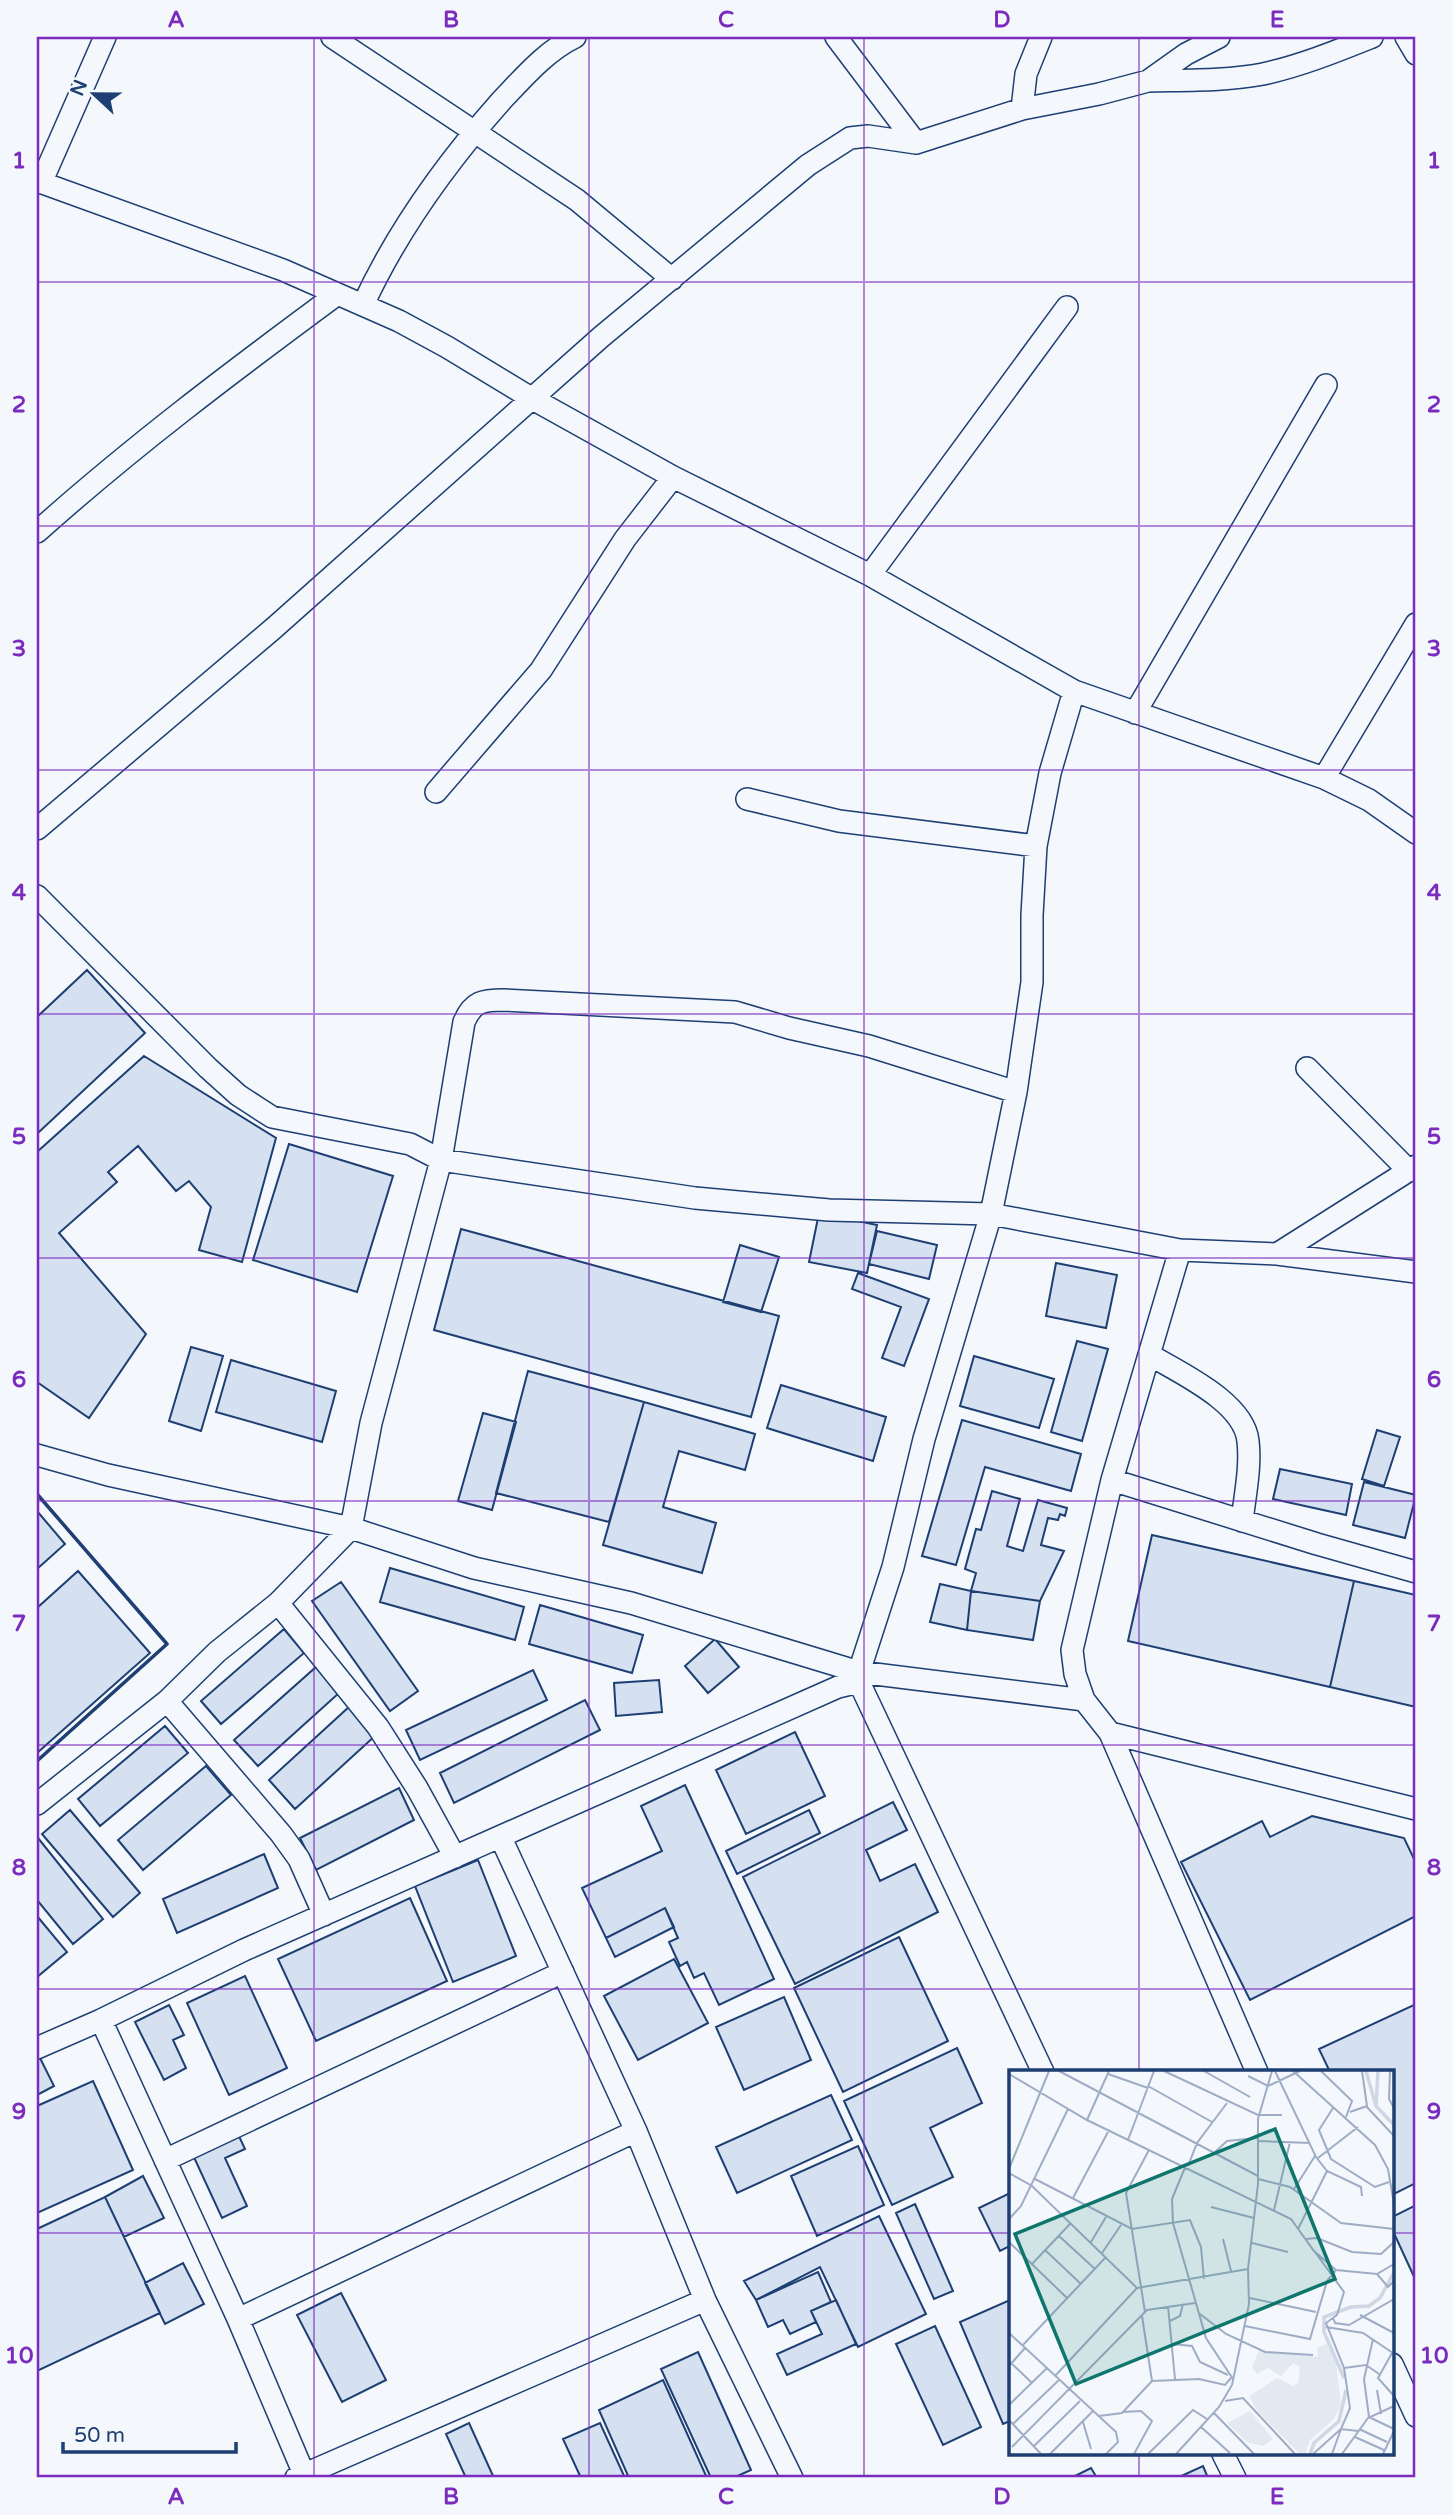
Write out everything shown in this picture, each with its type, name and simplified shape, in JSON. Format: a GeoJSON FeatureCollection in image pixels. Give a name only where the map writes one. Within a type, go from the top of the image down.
{"type":"FeatureCollection","features":[{"type":"Feature","properties":{"kind":"street"},"geometry":{"type":"LineString","coordinates":[[105,37],[39,182],[270,265],[399,321],[673,477],[870,575],[1074,691],[1324,778],[1369,800],[1416,833]]}},
{"type":"Feature","properties":{"kind":"street"},"geometry":{"type":"LineString","coordinates":[[332,37],[577,200],[672,279]]}},
{"type":"Feature","properties":{"kind":"street"},"geometry":{"type":"LineString","coordinates":[[836,37],[916,143]]}},
{"type":"Feature","properties":{"kind":"street"},"geometry":{"type":"LineString","coordinates":[[1022,108],[1026,74],[1041,37]]}},
{"type":"Feature","properties":{"kind":"street"},"geometry":{"type":"LineString","coordinates":[[1148,81],[1186,54],[1219,37]]}},
{"type":"Feature","properties":{"kind":"street"},"geometry":{"type":"LineString","coordinates":[[37,829],[274,628],[531,398],[808,165],[850,138],[869,136],[916,143],[1022,108],[1098,94],[1148,81],[1264,74],[1332,53],[1372,37]]}},
{"type":"Feature","properties":{"kind":"street"},"geometry":{"type":"LineString","coordinates":[[1406,37],[1416,54]]}},
{"type":"Feature","properties":{"kind":"street"},"geometry":{"type":"LineString","coordinates":[[363,305],[380,269],[425,198],[474,132],[531,69],[571,38]]}},
{"type":"Feature","properties":{"kind":"street"},"geometry":{"type":"LineString","coordinates":[[37,533],[90,484],[203,393],[336,295]]}},
{"type":"Feature","properties":{"kind":"street"},"geometry":{"type":"LineString","coordinates":[[870,575],[1067,307]]}},
{"type":"Feature","properties":{"kind":"street"},"geometry":{"type":"LineString","coordinates":[[1135,713],[1326,385]]}},
{"type":"Feature","properties":{"kind":"street"},"geometry":{"type":"LineString","coordinates":[[436,792],[541,670],[625,539],[673,477]]}},
{"type":"Feature","properties":{"kind":"street"},"geometry":{"type":"LineString","coordinates":[[1324,778],[1416,624]]}},
{"type":"Feature","properties":{"kind":"street"},"geometry":{"type":"LineString","coordinates":[[1042,2070],[859,1677],[893,1567],[924,1439],[991,1213],[1017,1092],[1032,982],[1036,846],[1050,773],[1074,691]]}},
{"type":"Feature","properties":{"kind":"street"},"geometry":{"type":"LineString","coordinates":[[747,799],[839,821],[924,834],[1036,846]]}},
{"type":"Feature","properties":{"kind":"street"},"geometry":{"type":"LineString","coordinates":[[37,896],[199,1060],[238,1095],[272,1117],[410,1144],[441,1160],[695,1198],[829,1210],[991,1213],[1180,1250],[1277,1254],[1416,1272]]}},
{"type":"Feature","properties":{"kind":"street"},"geometry":{"type":"LineString","coordinates":[[37,1804],[167,1701],[217,1652],[278,1603],[351,1528],[371,1423],[441,1160],[464,1022],[470,1009],[485,1000],[735,1012],[789,1028],[869,1046],[1017,1092]]}},
{"type":"Feature","properties":{"kind":"street"},"geometry":{"type":"LineString","coordinates":[[1277,1254],[1413,1169],[1307,1069]]}},
{"type":"Feature","properties":{"kind":"street"},"geometry":{"type":"LineString","coordinates":[[1180,1250],[1112,1480],[1072,1650],[1075,1674],[1084,1700],[1110,1733],[1256,2070]]}},
{"type":"Feature","properties":{"kind":"street"},"geometry":{"type":"LineString","coordinates":[[1150,1354],[1224,1401],[1242,1422],[1248,1439],[1247,1485],[1242,1521]]}},
{"type":"Feature","properties":{"kind":"street"},"geometry":{"type":"LineString","coordinates":[[37,1455],[108,1475],[351,1528],[474,1568],[631,1603],[859,1677],[1084,1700]]}},
{"type":"Feature","properties":{"kind":"street"},"geometry":{"type":"LineString","coordinates":[[1112,1480],[1416,1572]]}},
{"type":"Feature","properties":{"kind":"street"},"geometry":{"type":"LineString","coordinates":[[278,1603],[378,1727],[417,1788],[455,1857]]}},
{"type":"Feature","properties":{"kind":"street"},"geometry":{"type":"LineString","coordinates":[[37,2048],[244,1950],[859,1677]]}},
{"type":"Feature","properties":{"kind":"street"},"geometry":{"type":"LineString","coordinates":[[167,1701],[281,1834],[299,1859],[324,1915]]}},
{"type":"Feature","properties":{"kind":"street"},"geometry":{"type":"LineString","coordinates":[[1110,1733],[1416,1809]]}},
{"type":"Feature","properties":{"kind":"street"},"geometry":{"type":"LineString","coordinates":[[501,1838],[636,2131],[705,2300],[792,2478]]}},
{"type":"Feature","properties":{"kind":"street"},"geometry":{"type":"LineString","coordinates":[[165,2160],[563,1972]]}},
{"type":"Feature","properties":{"kind":"street"},"geometry":{"type":"LineString","coordinates":[[101,2020],[238,2319],[300,2476],[705,2300]]}},
{"type":"Feature","properties":{"kind":"street"},"geometry":{"type":"LineString","coordinates":[[238,2319],[636,2131]]}},
{"type":"Feature","properties":{"kind":"street"},"geometry":{"type":"LineString","coordinates":[[1394,2368],[1416,2416]]}},
{"type":"Feature","properties":{"kind":"street"},"geometry":{"type":"LineString","coordinates":[[1224,2456],[1234,2478]]}},
{"type":"Feature","properties":{"kind":"building"},"geometry":{"type":"Polygon","coordinates":[[[87,970],[145,1033],[39,1132],[37,1017],[87,970]]]}},
{"type":"Feature","properties":{"kind":"building"},"geometry":{"type":"Polygon","coordinates":[[[144,1056],[276,1138],[242,1262],[199,1250],[211,1207],[189,1181],[176,1191],[138,1146],[108,1172],[117,1182],[59,1233],[146,1334],[89,1418],[37,1382],[37,1152],[144,1056]]]}},
{"type":"Feature","properties":{"kind":"building"},"geometry":{"type":"Polygon","coordinates":[[[289,1144],[393,1176],[357,1292],[253,1260],[289,1144]]]}},
{"type":"Feature","properties":{"kind":"building"},"geometry":{"type":"Polygon","coordinates":[[[819,1213],[877,1225],[867,1273],[809,1262],[819,1213]]]}},
{"type":"Feature","properties":{"kind":"building"},"geometry":{"type":"Polygon","coordinates":[[[461,1229],[779,1316],[751,1417],[434,1330],[461,1229]]]}},
{"type":"Feature","properties":{"kind":"building"},"geometry":{"type":"Polygon","coordinates":[[[877,1231],[937,1245],[929,1279],[869,1264],[877,1231]]]}},
{"type":"Feature","properties":{"kind":"building"},"geometry":{"type":"Polygon","coordinates":[[[740,1245],[779,1257],[761,1312],[723,1302],[740,1245]]]}},
{"type":"Feature","properties":{"kind":"building"},"geometry":{"type":"Polygon","coordinates":[[[1056,1263],[1117,1275],[1106,1328],[1046,1316],[1056,1263]]]}},
{"type":"Feature","properties":{"kind":"building"},"geometry":{"type":"Polygon","coordinates":[[[858,1273],[929,1299],[904,1366],[882,1358],[901,1307],[852,1289],[858,1273]]]}},
{"type":"Feature","properties":{"kind":"building"},"geometry":{"type":"Polygon","coordinates":[[[1077,1341],[1108,1349],[1082,1441],[1051,1432],[1077,1341]]]}},
{"type":"Feature","properties":{"kind":"building"},"geometry":{"type":"Polygon","coordinates":[[[191,1347],[223,1356],[201,1431],[169,1421],[191,1347]]]}},
{"type":"Feature","properties":{"kind":"building"},"geometry":{"type":"Polygon","coordinates":[[[974,1356],[1054,1379],[1039,1428],[960,1406],[974,1356]]]}},
{"type":"Feature","properties":{"kind":"building"},"geometry":{"type":"Polygon","coordinates":[[[231,1360],[336,1391],[322,1442],[216,1412],[231,1360]]]}},
{"type":"Feature","properties":{"kind":"building"},"geometry":{"type":"Polygon","coordinates":[[[528,1371],[644,1402],[609,1522],[496,1493],[528,1371]]]}},
{"type":"Feature","properties":{"kind":"building"},"geometry":{"type":"Polygon","coordinates":[[[781,1385],[886,1417],[873,1461],[767,1428],[781,1385]]]}},
{"type":"Feature","properties":{"kind":"building"},"geometry":{"type":"Polygon","coordinates":[[[644,1402],[755,1434],[745,1470],[679,1451],[663,1507],[716,1523],[702,1573],[603,1545],[644,1402]]]}},
{"type":"Feature","properties":{"kind":"building"},"geometry":{"type":"Polygon","coordinates":[[[483,1413],[516,1422],[492,1510],[458,1501],[483,1413]]]}},
{"type":"Feature","properties":{"kind":"building"},"geometry":{"type":"Polygon","coordinates":[[[962,1420],[1081,1454],[1071,1491],[985,1467],[956,1565],[922,1556],[962,1420]]]}},
{"type":"Feature","properties":{"kind":"building"},"geometry":{"type":"Polygon","coordinates":[[[1377,1430],[1400,1437],[1384,1486],[1362,1479],[1377,1430]]]}},
{"type":"Feature","properties":{"kind":"building"},"geometry":{"type":"Polygon","coordinates":[[[1280,1469],[1352,1484],[1346,1515],[1273,1499],[1280,1469]]]}},
{"type":"Feature","properties":{"kind":"building"},"geometry":{"type":"Polygon","coordinates":[[[1364,1482],[1416,1495],[1405,1538],[1353,1525],[1364,1482]]]}},
{"type":"Feature","properties":{"kind":"building"},"geometry":{"type":"Polygon","coordinates":[[[992,1491],[1020,1499],[1007,1546],[1023,1551],[1038,1500],[1067,1508],[1065,1516],[1060,1514],[1058,1520],[1048,1518],[1041,1545],[1064,1551],[1040,1601],[971,1591],[976,1573],[965,1569],[976,1529],[981,1530],[992,1491]]]}},
{"type":"Feature","properties":{"kind":"building"},"geometry":{"type":"Polygon","coordinates":[[[37,1511],[65,1544],[37,1569],[37,1511]]]}},
{"type":"Feature","properties":{"kind":"building"},"geometry":{"type":"Polygon","coordinates":[[[1152,1535],[1354,1581],[1330,1687],[1128,1641],[1152,1535]]]}},
{"type":"Feature","properties":{"kind":"building"},"geometry":{"type":"Polygon","coordinates":[[[390,1568],[524,1607],[515,1640],[380,1602],[390,1568]]]}},
{"type":"Feature","properties":{"kind":"building"},"geometry":{"type":"Polygon","coordinates":[[[78,1571],[150,1653],[37,1753],[37,1608],[78,1571]]]}},
{"type":"Feature","properties":{"kind":"building"},"geometry":{"type":"Polygon","coordinates":[[[1354,1581],[1416,1595],[1416,1707],[1330,1687],[1354,1581]]]}},
{"type":"Feature","properties":{"kind":"building"},"geometry":{"type":"Polygon","coordinates":[[[341,1582],[418,1691],[390,1711],[312,1601],[341,1582]]]}},
{"type":"Feature","properties":{"kind":"building"},"geometry":{"type":"Polygon","coordinates":[[[940,1584],[971,1591],[967,1630],[930,1622],[940,1584]]]}},
{"type":"Feature","properties":{"kind":"building"},"geometry":{"type":"Polygon","coordinates":[[[971,1591],[1040,1601],[1033,1640],[967,1630],[971,1591]]]}},
{"type":"Feature","properties":{"kind":"building"},"geometry":{"type":"Polygon","coordinates":[[[540,1605],[643,1635],[632,1673],[529,1644],[540,1605]]]}},
{"type":"Feature","properties":{"kind":"building"},"geometry":{"type":"Polygon","coordinates":[[[284,1629],[304,1653],[221,1724],[201,1701],[284,1629]]]}},
{"type":"Feature","properties":{"kind":"building"},"geometry":{"type":"Polygon","coordinates":[[[715,1639],[739,1667],[708,1693],[685,1666],[715,1639]]]}},
{"type":"Feature","properties":{"kind":"building"},"geometry":{"type":"Polygon","coordinates":[[[316,1667],[339,1693],[258,1766],[234,1740],[316,1667]]]}},
{"type":"Feature","properties":{"kind":"building"},"geometry":{"type":"Polygon","coordinates":[[[533,1670],[547,1700],[420,1760],[406,1730],[533,1670]]]}},
{"type":"Feature","properties":{"kind":"building"},"geometry":{"type":"Polygon","coordinates":[[[659,1680],[662,1712],[616,1716],[614,1683],[659,1680]]]}},
{"type":"Feature","properties":{"kind":"building"},"geometry":{"type":"Polygon","coordinates":[[[585,1700],[600,1730],[454,1803],[440,1773],[585,1700]]]}},
{"type":"Feature","properties":{"kind":"building"},"geometry":{"type":"Polygon","coordinates":[[[350,1706],[376,1735],[295,1809],[269,1780],[350,1706]]]}},
{"type":"Feature","properties":{"kind":"building"},"geometry":{"type":"Polygon","coordinates":[[[165,1726],[188,1753],[100,1826],[78,1799],[165,1726]]]}},
{"type":"Feature","properties":{"kind":"building"},"geometry":{"type":"Polygon","coordinates":[[[795,1732],[825,1796],[746,1834],[716,1770],[795,1732]]]}},
{"type":"Feature","properties":{"kind":"building"},"geometry":{"type":"Polygon","coordinates":[[[206,1766],[231,1795],[143,1870],[118,1840],[206,1766]]]}},
{"type":"Feature","properties":{"kind":"building"},"geometry":{"type":"Polygon","coordinates":[[[685,1785],[774,1979],[719,2005],[704,1973],[694,1978],[687,1962],[680,1966],[669,1942],[678,1938],[665,1908],[606,1938],[582,1888],[662,1851],[641,1806],[685,1785]]]}},
{"type":"Feature","properties":{"kind":"building"},"geometry":{"type":"Polygon","coordinates":[[[399,1788],[414,1820],[316,1870],[300,1838],[399,1788]]]}},
{"type":"Feature","properties":{"kind":"building"},"geometry":{"type":"Polygon","coordinates":[[[893,1802],[907,1830],[866,1850],[880,1881],[915,1864],[938,1912],[795,1984],[743,1877],[893,1802]]]}},
{"type":"Feature","properties":{"kind":"building"},"geometry":{"type":"Polygon","coordinates":[[[70,1810],[140,1893],[113,1917],[42,1834],[70,1810]]]}},
{"type":"Feature","properties":{"kind":"building"},"geometry":{"type":"Polygon","coordinates":[[[809,1810],[820,1833],[737,1874],[726,1851],[809,1810]]]}},
{"type":"Feature","properties":{"kind":"building"},"geometry":{"type":"Polygon","coordinates":[[[1312,1816],[1404,1838],[1416,1863],[1416,1916],[1250,2000],[1181,1862],[1262,1821],[1270,1837],[1312,1816]]]}},
{"type":"Feature","properties":{"kind":"building"},"geometry":{"type":"Polygon","coordinates":[[[38,1838],[103,1919],[73,1944],[37,1900],[38,1838]]]}},
{"type":"Feature","properties":{"kind":"building"},"geometry":{"type":"Polygon","coordinates":[[[264,1854],[278,1888],[177,1933],[163,1899],[264,1854]]]}},
{"type":"Feature","properties":{"kind":"building"},"geometry":{"type":"Polygon","coordinates":[[[478,1860],[516,1956],[453,1982],[415,1886],[478,1860]]]}},
{"type":"Feature","properties":{"kind":"building"},"geometry":{"type":"Polygon","coordinates":[[[410,1898],[447,1981],[316,2041],[278,1959],[410,1898]]]}},
{"type":"Feature","properties":{"kind":"building"},"geometry":{"type":"Polygon","coordinates":[[[665,1908],[674,1927],[615,1957],[606,1938],[665,1908]]]}},
{"type":"Feature","properties":{"kind":"building"},"geometry":{"type":"Polygon","coordinates":[[[37,1916],[67,1952],[37,1977],[37,1916]]]}},
{"type":"Feature","properties":{"kind":"building"},"geometry":{"type":"Polygon","coordinates":[[[899,1937],[948,2041],[843,2092],[794,1988],[899,1937]]]}},
{"type":"Feature","properties":{"kind":"building"},"geometry":{"type":"Polygon","coordinates":[[[674,1959],[708,2023],[638,2060],[604,1996],[674,1959]]]}},
{"type":"Feature","properties":{"kind":"building"},"geometry":{"type":"Polygon","coordinates":[[[245,1976],[287,2068],[229,2095],[187,2003],[245,1976]]]}},
{"type":"Feature","properties":{"kind":"building"},"geometry":{"type":"Polygon","coordinates":[[[784,1997],[811,2060],[744,2090],[716,2027],[784,1997]]]}},
{"type":"Feature","properties":{"kind":"building"},"geometry":{"type":"Polygon","coordinates":[[[1416,2004],[1416,2183],[1394,2194],[1394,2070],[1329,2070],[1319,2049],[1416,2004]]]}},
{"type":"Feature","properties":{"kind":"building"},"geometry":{"type":"Polygon","coordinates":[[[169,2005],[184,2035],[173,2040],[186,2068],[164,2080],[135,2022],[169,2005]]]}},
{"type":"Feature","properties":{"kind":"building"},"geometry":{"type":"Polygon","coordinates":[[[957,2048],[982,2103],[930,2128],[953,2177],[892,2205],[844,2101],[957,2048]]]}},
{"type":"Feature","properties":{"kind":"building"},"geometry":{"type":"Polygon","coordinates":[[[40,2058],[54,2086],[37,2095],[37,2060],[40,2058]]]}},
{"type":"Feature","properties":{"kind":"building"},"geometry":{"type":"Polygon","coordinates":[[[93,2081],[133,2170],[37,2213],[37,2106],[93,2081]]]}},
{"type":"Feature","properties":{"kind":"building"},"geometry":{"type":"Polygon","coordinates":[[[831,2095],[852,2140],[737,2193],[716,2147],[831,2095]]]}},
{"type":"Feature","properties":{"kind":"building"},"geometry":{"type":"Polygon","coordinates":[[[237,2132],[245,2149],[225,2158],[247,2206],[222,2218],[192,2153],[237,2132]]]}},
{"type":"Feature","properties":{"kind":"building"},"geometry":{"type":"Polygon","coordinates":[[[858,2146],[884,2205],[817,2236],[791,2176],[858,2146]]]}},
{"type":"Feature","properties":{"kind":"building"},"geometry":{"type":"Polygon","coordinates":[[[143,2176],[164,2218],[124,2237],[105,2197],[143,2176]]]}},
{"type":"Feature","properties":{"kind":"building"},"geometry":{"type":"Polygon","coordinates":[[[1009,2193],[1009,2246],[1000,2251],[979,2208],[1009,2193]]]}},
{"type":"Feature","properties":{"kind":"building"},"geometry":{"type":"Polygon","coordinates":[[[105,2197],[160,2313],[37,2371],[37,2229],[105,2197]]]}},
{"type":"Feature","properties":{"kind":"building"},"geometry":{"type":"Polygon","coordinates":[[[915,2204],[953,2291],[934,2299],[896,2213],[915,2204]]]}},
{"type":"Feature","properties":{"kind":"building"},"geometry":{"type":"Polygon","coordinates":[[[1416,2205],[1416,2281],[1394,2233],[1394,2216],[1416,2205]]]}},
{"type":"Feature","properties":{"kind":"building"},"geometry":{"type":"Polygon","coordinates":[[[879,2216],[926,2314],[858,2347],[820,2267],[756,2300],[744,2281],[879,2216]]]}},
{"type":"Feature","properties":{"kind":"building"},"geometry":{"type":"Polygon","coordinates":[[[183,2263],[204,2304],[165,2324],[145,2283],[183,2263]]]}},
{"type":"Feature","properties":{"kind":"building"},"geometry":{"type":"Polygon","coordinates":[[[818,2272],[831,2302],[811,2311],[816,2322],[790,2334],[783,2320],[768,2327],[756,2300],[818,2272]]]}},
{"type":"Feature","properties":{"kind":"building"},"geometry":{"type":"Polygon","coordinates":[[[341,2293],[386,2380],[342,2402],[297,2315],[341,2293]]]}},
{"type":"Feature","properties":{"kind":"building"},"geometry":{"type":"Polygon","coordinates":[[[836,2300],[856,2344],[787,2375],[777,2354],[822,2334],[811,2311],[836,2300]]]}},
{"type":"Feature","properties":{"kind":"building"},"geometry":{"type":"Polygon","coordinates":[[[1009,2300],[1009,2421],[1003,2424],[960,2322],[1009,2300]]]}},
{"type":"Feature","properties":{"kind":"building"},"geometry":{"type":"Polygon","coordinates":[[[935,2326],[981,2427],[943,2445],[896,2344],[935,2326]]]}},
{"type":"Feature","properties":{"kind":"building"},"geometry":{"type":"Polygon","coordinates":[[[698,2352],[751,2470],[733,2478],[711,2478],[661,2369],[698,2352]]]}},
{"type":"Feature","properties":{"kind":"building"},"geometry":{"type":"Polygon","coordinates":[[[663,2380],[707,2478],[629,2478],[599,2410],[663,2380]]]}},
{"type":"Feature","properties":{"kind":"building"},"geometry":{"type":"Polygon","coordinates":[[[469,2423],[494,2478],[466,2478],[446,2434],[469,2423]]]}},
{"type":"Feature","properties":{"kind":"building"},"geometry":{"type":"Polygon","coordinates":[[[600,2423],[625,2478],[581,2478],[563,2439],[600,2423]]]}},
{"type":"Feature","properties":{"kind":"building"},"geometry":{"type":"Polygon","coordinates":[[[1203,2466],[1208,2478],[1177,2478],[1203,2466]]]}},
{"type":"Feature","properties":{"kind":"building"},"geometry":{"type":"Polygon","coordinates":[[[1091,2468],[1097,2478],[1071,2478],[1091,2468]]]}},
{"type":"Feature","properties":{"kind":"wall"},"geometry":{"type":"LineString","coordinates":[[37,1494],[167,1644],[37,1761]]}}]}
